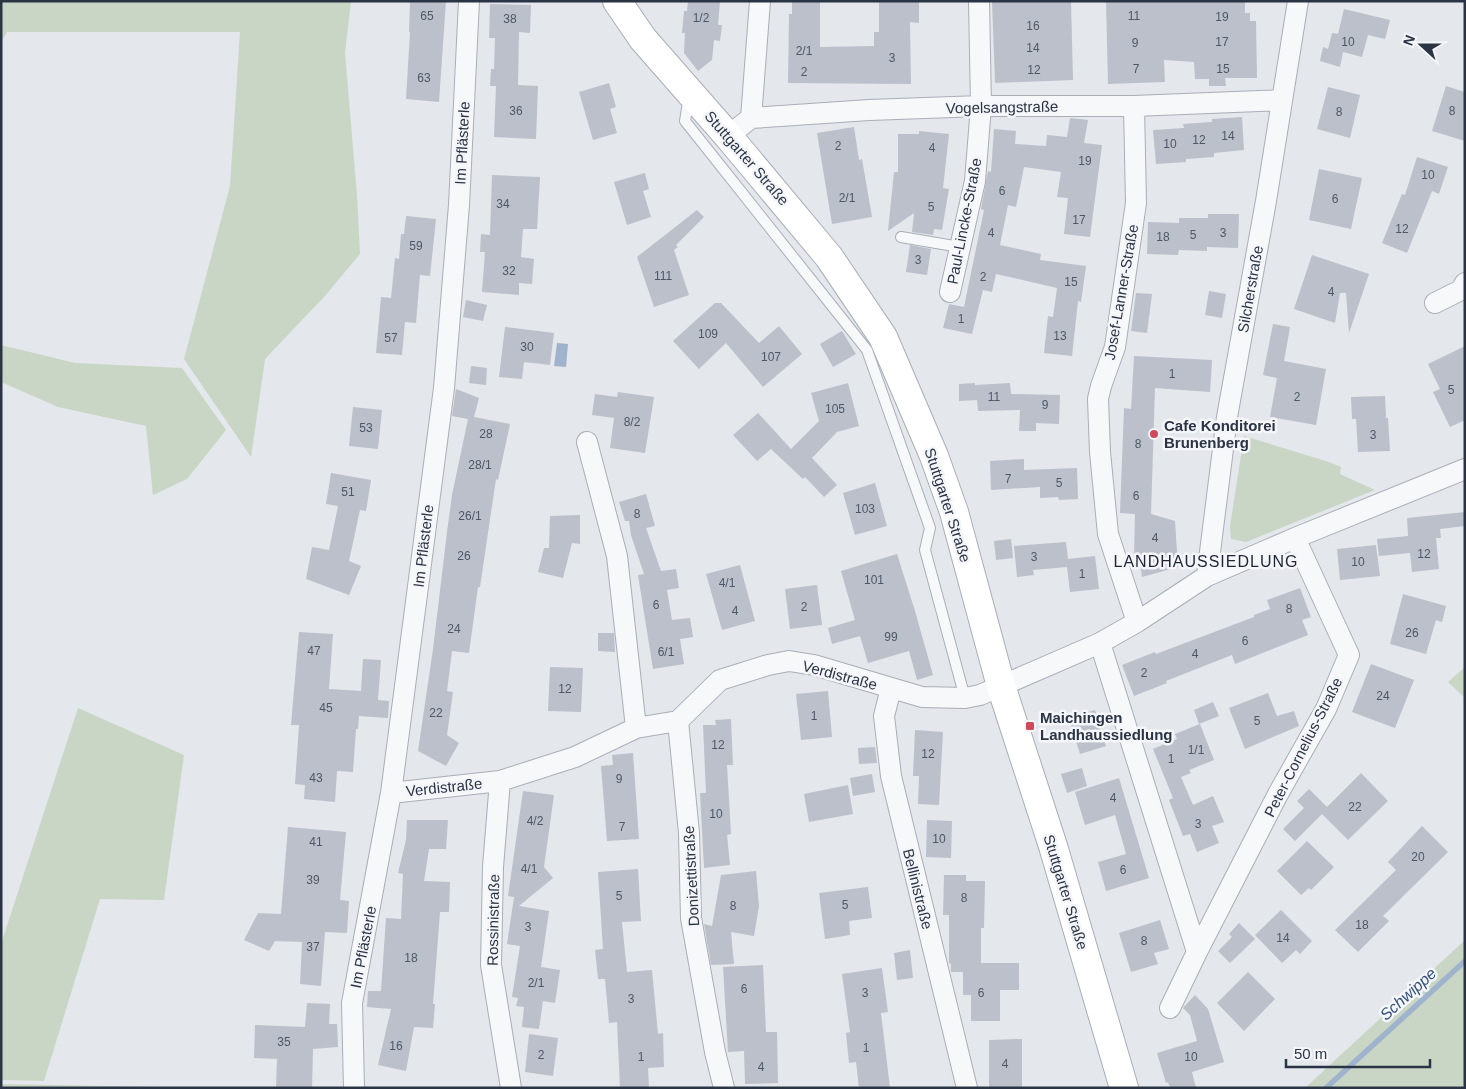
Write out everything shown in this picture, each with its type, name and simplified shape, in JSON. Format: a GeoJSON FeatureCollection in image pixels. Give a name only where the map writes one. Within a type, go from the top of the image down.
{"type":"FeatureCollection","features":[{"type":"Feature","properties":{"kind":"main road","name":"Stuttgarter Straße"},"geometry":{"type":"LineString","coordinates":[[617,1],[643,39],[728,136],[829,257],[883,337],[934,456],[947,515],[1053,846],[1124,1088]]}},
{"type":"Feature","properties":{"kind":"street","name":"Im Pflästerle"},"geometry":{"type":"LineString","coordinates":[[354,1088],[352,1003],[391,793],[444,388],[458,204],[469,1]]}},
{"type":"Feature","properties":{"kind":"street"},"geometry":{"type":"LineString","coordinates":[[728,136],[751,118],[760,1]]}},
{"type":"Feature","properties":{"kind":"street","name":"Paul-Lincke-Straße"},"geometry":{"type":"LineString","coordinates":[[950,292],[974,181],[981,106],[979,1]]}},
{"type":"Feature","properties":{"kind":"street","name":"Silcherstraße"},"geometry":{"type":"LineString","coordinates":[[1206,576],[1227,416],[1265,209],[1298,1]]}},
{"type":"Feature","properties":{"kind":"street","name":"Vogelsangstraße"},"geometry":{"type":"LineString","coordinates":[[751,118],[869,110],[981,106],[1134,106],[1282,100]]}},
{"type":"Feature","properties":{"kind":"street","name":"Josef-Lanner-Straße"},"geometry":{"type":"LineString","coordinates":[[1134,106],[1136,204],[1115,347],[1098,399],[1100,452],[1108,534],[1137,622]]}},
{"type":"Feature","properties":{"kind":"street"},"geometry":{"type":"LineString","coordinates":[[1435,303],[1461,290],[1465,283]]}},
{"type":"Feature","properties":{"kind":"street"},"geometry":{"type":"LineString","coordinates":[[587,442],[617,556],[636,728]]}},
{"type":"Feature","properties":{"kind":"street","name":"Verdistraße"},"geometry":{"type":"LineString","coordinates":[[391,793],[500,781],[576,758],[636,728],[678,721],[720,680],[768,665],[788,662],[814,665],[922,697],[965,698],[980,695],[1100,643],[1137,622],[1206,576],[1465,469]]}},
{"type":"Feature","properties":{"kind":"street","name":"Peter-Cornelius-Straße"},"geometry":{"type":"LineString","coordinates":[[1170,1008],[1278,794],[1326,709],[1349,655],[1295,538]]}},
{"type":"Feature","properties":{"kind":"street"},"geometry":{"type":"LineString","coordinates":[[1100,643],[1197,952]]}},
{"type":"Feature","properties":{"kind":"street","name":"Bellinistraße"},"geometry":{"type":"LineString","coordinates":[[891,688],[884,716],[890,776],[967,1088]]}},
{"type":"Feature","properties":{"kind":"street","name":"Donizettistraße"},"geometry":{"type":"LineString","coordinates":[[678,721],[689,833],[691,918],[715,1052],[724,1088]]}},
{"type":"Feature","properties":{"kind":"street","name":"Rossinistraße"},"geometry":{"type":"LineString","coordinates":[[500,781],[493,868],[491,965],[511,1088]]}},
{"type":"Feature","properties":{"kind":"lane"},"geometry":{"type":"LineString","coordinates":[[690,93],[685,121],[867,350],[930,528],[925,550],[965,698]]}},
{"type":"Feature","properties":{"kind":"lane"},"geometry":{"type":"LineString","coordinates":[[901,237],[960,248]]}},
{"type":"Feature","properties":{"kind":"lane"},"geometry":{"type":"LineString","coordinates":[[930,528],[947,515]]}},
{"type":"Feature","properties":{"kind":"green space"},"geometry":{"type":"Polygon","coordinates":[[[1,1],[351,1],[345,53],[360,254],[324,297],[265,359],[251,457],[184,359],[230,186],[240,32],[7,32],[1,42],[1,1]]]}},
{"type":"Feature","properties":{"kind":"green space"},"geometry":{"type":"Polygon","coordinates":[[[1,345],[75,363],[182,368],[226,430],[187,479],[153,495],[146,426],[58,407],[1,382],[1,345]]]}},
{"type":"Feature","properties":{"kind":"green space"},"geometry":{"type":"Polygon","coordinates":[[[1244,436],[1329,462],[1341,467],[1340,474],[1375,490],[1246,542],[1231,539],[1230,526],[1244,436]]]}},
{"type":"Feature","properties":{"kind":"green space"},"geometry":{"type":"Polygon","coordinates":[[[1465,667],[1465,698],[1448,682],[1465,667]]]}},
{"type":"Feature","properties":{"kind":"green space"},"geometry":{"type":"Polygon","coordinates":[[[78,708],[184,755],[164,900],[100,899],[44,1081],[1,1080],[1,944],[78,708]]]}},
{"type":"Feature","properties":{"kind":"green space"},"geometry":{"type":"Polygon","coordinates":[[[1465,940],[1465,1088],[1305,1088],[1465,940]]]}},
{"type":"Feature","properties":{"kind":"green space"},"geometry":{"type":"Polygon","coordinates":[[[1,1084],[157,1087],[158,1088],[1,1088],[1,1084]]]}},
{"type":"Feature","properties":{"kind":"water"},"geometry":{"type":"Polygon","coordinates":[[[557,343],[568,344],[566,367],[554,366],[557,343]]]}},
{"type":"Feature","properties":{"kind":"building"},"geometry":{"type":"Polygon","coordinates":[[[410,1],[446,1],[439,102],[406,99],[410,1]]]}},
{"type":"Feature","properties":{"kind":"building"},"geometry":{"type":"Polygon","coordinates":[[[688,1],[720,1],[718,25],[722,25],[720,41],[714,40],[712,60],[698,71],[684,53],[685,33],[682,33],[684,11],[687,11],[688,1]]]}},
{"type":"Feature","properties":{"kind":"building"},"geometry":{"type":"Polygon","coordinates":[[[792,1],[820,1],[820,47],[874,46],[874,32],[879,32],[879,1],[919,1],[919,23],[910,22],[911,84],[788,83],[789,14],[792,14],[792,1]]]}},
{"type":"Feature","properties":{"kind":"building"},"geometry":{"type":"Polygon","coordinates":[[[992,1],[1071,1],[1073,80],[995,83],[992,1]]]}},
{"type":"Feature","properties":{"kind":"building"},"geometry":{"type":"Polygon","coordinates":[[[1106,1],[1245,1],[1245,13],[1250,13],[1250,21],[1256,21],[1257,78],[1225,78],[1226,86],[1209,86],[1209,79],[1195,79],[1194,62],[1164,60],[1165,82],[1108,84],[1106,1]]]}},
{"type":"Feature","properties":{"kind":"building"},"geometry":{"type":"Polygon","coordinates":[[[490,4],[531,5],[530,33],[519,32],[518,85],[538,86],[536,139],[494,137],[496,86],[490,86],[491,69],[494,69],[495,38],[489,38],[490,4]]]}},
{"type":"Feature","properties":{"kind":"building"},"geometry":{"type":"Polygon","coordinates":[[[1344,9],[1390,20],[1385,39],[1368,35],[1362,57],[1343,52],[1340,67],[1320,61],[1323,47],[1328,49],[1332,33],[1338,34],[1344,9]]]}},
{"type":"Feature","properties":{"kind":"building"},"geometry":{"type":"Polygon","coordinates":[[[609,83],[616,107],[610,109],[617,133],[593,140],[579,92],[609,83]]]}},
{"type":"Feature","properties":{"kind":"building"},"geometry":{"type":"Polygon","coordinates":[[[1446,86],[1465,92],[1465,141],[1432,131],[1446,86]]]}},
{"type":"Feature","properties":{"kind":"building"},"geometry":{"type":"Polygon","coordinates":[[[1328,87],[1360,95],[1350,138],[1317,129],[1328,87]]]}},
{"type":"Feature","properties":{"kind":"building"},"geometry":{"type":"Polygon","coordinates":[[[1242,117],[1244,150],[1214,153],[1214,157],[1186,159],[1186,162],[1156,164],[1153,130],[1184,128],[1183,124],[1212,122],[1212,119],[1242,117]]]}},
{"type":"Feature","properties":{"kind":"building"},"geometry":{"type":"Polygon","coordinates":[[[1070,118],[1088,120],[1084,143],[1102,145],[1090,237],[1064,234],[1068,198],[1057,197],[1061,172],[1024,167],[1016,207],[1008,205],[1000,245],[1041,254],[1040,260],[1086,266],[1081,302],[1078,301],[1072,356],[1044,353],[1048,316],[1053,317],[1057,288],[996,274],[992,292],[983,290],[972,334],[943,328],[949,304],[964,307],[984,210],[981,209],[988,171],[991,172],[994,129],[1016,131],[1015,144],[1046,146],[1047,135],[1067,137],[1070,118]]]}},
{"type":"Feature","properties":{"kind":"building"},"geometry":{"type":"Polygon","coordinates":[[[854,127],[859,160],[862,159],[872,217],[832,224],[817,133],[854,127]]]}},
{"type":"Feature","properties":{"kind":"building"},"geometry":{"type":"Polygon","coordinates":[[[919,131],[949,134],[943,188],[949,189],[942,230],[934,229],[933,235],[912,232],[914,213],[888,231],[894,172],[898,172],[898,134],[919,134],[919,131]]]}},
{"type":"Feature","properties":{"kind":"building"},"geometry":{"type":"Polygon","coordinates":[[[1417,157],[1448,167],[1439,194],[1432,191],[1407,253],[1382,243],[1402,194],[1405,195],[1417,157]]]}},
{"type":"Feature","properties":{"kind":"building"},"geometry":{"type":"Polygon","coordinates":[[[1319,169],[1362,178],[1351,229],[1309,220],[1319,169]]]}},
{"type":"Feature","properties":{"kind":"building"},"geometry":{"type":"Polygon","coordinates":[[[645,173],[649,189],[643,191],[651,217],[627,225],[614,182],[645,173]]]}},
{"type":"Feature","properties":{"kind":"building"},"geometry":{"type":"Polygon","coordinates":[[[492,175],[540,177],[537,229],[523,229],[521,257],[534,259],[532,284],[519,283],[519,295],[482,292],[485,252],[480,252],[481,234],[490,235],[492,175]]]}},
{"type":"Feature","properties":{"kind":"building"},"geometry":{"type":"Polygon","coordinates":[[[697,210],[704,217],[676,245],[678,247],[674,250],[689,295],[654,307],[637,257],[697,210]]]}},
{"type":"Feature","properties":{"kind":"building"},"geometry":{"type":"Polygon","coordinates":[[[1208,214],[1239,214],[1238,248],[1207,247],[1207,251],[1179,250],[1178,255],[1147,254],[1148,222],[1179,223],[1179,218],[1208,218],[1208,214]]]}},
{"type":"Feature","properties":{"kind":"building"},"geometry":{"type":"Polygon","coordinates":[[[406,216],[436,219],[430,276],[420,275],[416,323],[405,322],[402,355],[376,353],[381,297],[391,298],[395,258],[399,259],[401,234],[404,234],[406,216]]]}},
{"type":"Feature","properties":{"kind":"building"},"geometry":{"type":"Polygon","coordinates":[[[910,245],[931,249],[927,275],[906,272],[910,245]]]}},
{"type":"Feature","properties":{"kind":"building"},"geometry":{"type":"Polygon","coordinates":[[[1312,255],[1369,274],[1349,333],[1346,293],[1340,293],[1335,323],[1294,309],[1312,255]]]}},
{"type":"Feature","properties":{"kind":"building"},"geometry":{"type":"Polygon","coordinates":[[[1209,291],[1226,294],[1222,318],[1205,315],[1209,291]]]}},
{"type":"Feature","properties":{"kind":"building"},"geometry":{"type":"Polygon","coordinates":[[[1136,293],[1152,294],[1147,333],[1131,331],[1136,293]]]}},
{"type":"Feature","properties":{"kind":"building"},"geometry":{"type":"Polygon","coordinates":[[[466,300],[487,305],[483,321],[463,317],[466,300]]]}},
{"type":"Feature","properties":{"kind":"building"},"geometry":{"type":"Polygon","coordinates":[[[715,303],[721,303],[759,343],[779,326],[802,354],[763,387],[726,343],[699,369],[673,341],[715,303]]]}},
{"type":"Feature","properties":{"kind":"building"},"geometry":{"type":"Polygon","coordinates":[[[1273,324],[1290,327],[1284,361],[1326,369],[1316,425],[1270,417],[1277,378],[1263,375],[1273,324]]]}},
{"type":"Feature","properties":{"kind":"building"},"geometry":{"type":"Polygon","coordinates":[[[505,327],[554,333],[550,365],[524,362],[522,379],[499,377],[505,327]]]}},
{"type":"Feature","properties":{"kind":"building"},"geometry":{"type":"Polygon","coordinates":[[[842,331],[856,354],[833,367],[820,344],[842,331]]]}},
{"type":"Feature","properties":{"kind":"building"},"geometry":{"type":"Polygon","coordinates":[[[1465,346],[1465,420],[1450,427],[1433,392],[1440,389],[1428,364],[1465,346]]]}},
{"type":"Feature","properties":{"kind":"building"},"geometry":{"type":"Polygon","coordinates":[[[1134,356],[1212,360],[1210,392],[1155,388],[1151,514],[1175,521],[1178,567],[1142,577],[1139,555],[1134,556],[1135,514],[1120,513],[1124,408],[1131,409],[1134,356]]]}},
{"type":"Feature","properties":{"kind":"building"},"geometry":{"type":"Polygon","coordinates":[[[471,366],[487,368],[486,385],[469,383],[471,366]]]}},
{"type":"Feature","properties":{"kind":"building"},"geometry":{"type":"Polygon","coordinates":[[[848,383],[859,426],[837,432],[812,458],[837,485],[824,497],[805,477],[803,479],[771,449],[757,461],[733,435],[758,413],[791,449],[819,421],[811,393],[848,383]]]}},
{"type":"Feature","properties":{"kind":"building"},"geometry":{"type":"Polygon","coordinates":[[[975,383],[975,385],[1010,383],[1011,394],[1060,395],[1059,424],[1036,423],[1036,431],[1019,431],[1020,410],[978,411],[977,400],[959,401],[959,384],[975,383]]]}},
{"type":"Feature","properties":{"kind":"building"},"geometry":{"type":"Polygon","coordinates":[[[456,389],[479,398],[474,417],[510,424],[498,480],[496,479],[469,653],[452,651],[447,691],[453,692],[447,735],[459,743],[446,766],[418,751],[452,495],[468,419],[452,416],[456,389]]]}},
{"type":"Feature","properties":{"kind":"building"},"geometry":{"type":"Polygon","coordinates":[[[618,392],[654,397],[645,453],[610,448],[614,418],[592,415],[595,394],[617,397],[618,392]]]}},
{"type":"Feature","properties":{"kind":"building"},"geometry":{"type":"Polygon","coordinates":[[[1385,396],[1390,451],[1358,452],[1356,419],[1352,419],[1351,397],[1385,396]]]}},
{"type":"Feature","properties":{"kind":"building"},"geometry":{"type":"Polygon","coordinates":[[[353,407],[382,410],[378,449],[349,446],[353,407]]]}},
{"type":"Feature","properties":{"kind":"building"},"geometry":{"type":"Polygon","coordinates":[[[1024,459],[1024,470],[1077,468],[1078,499],[1040,498],[1040,487],[991,490],[990,461],[1024,459]]]}},
{"type":"Feature","properties":{"kind":"building"},"geometry":{"type":"Polygon","coordinates":[[[331,473],[371,480],[366,511],[360,510],[349,561],[361,566],[349,595],[306,579],[312,547],[329,550],[338,506],[326,504],[331,473]]]}},
{"type":"Feature","properties":{"kind":"building"},"geometry":{"type":"Polygon","coordinates":[[[875,483],[887,526],[855,535],[843,493],[875,483]]]}},
{"type":"Feature","properties":{"kind":"building"},"geometry":{"type":"Polygon","coordinates":[[[646,494],[655,526],[646,528],[661,571],[676,569],[679,588],[667,590],[672,620],[690,618],[693,637],[680,639],[684,664],[653,669],[638,575],[644,574],[631,535],[629,521],[625,521],[619,502],[646,494]]]}},
{"type":"Feature","properties":{"kind":"building"},"geometry":{"type":"Polygon","coordinates":[[[1465,512],[1465,526],[1440,529],[1441,538],[1436,538],[1439,569],[1412,572],[1410,553],[1379,556],[1377,539],[1408,536],[1407,518],[1465,512]]]}},
{"type":"Feature","properties":{"kind":"building"},"geometry":{"type":"Polygon","coordinates":[[[580,515],[580,544],[572,543],[563,578],[538,572],[544,548],[549,548],[550,516],[580,515]]]}},
{"type":"Feature","properties":{"kind":"building"},"geometry":{"type":"Polygon","coordinates":[[[1011,539],[1013,558],[996,560],[994,541],[1011,539]]]}},
{"type":"Feature","properties":{"kind":"building"},"geometry":{"type":"Polygon","coordinates":[[[1066,542],[1068,559],[1095,556],[1099,589],[1070,592],[1067,567],[1033,570],[1034,575],[1017,577],[1014,546],[1066,542]]]}},
{"type":"Feature","properties":{"kind":"building"},"geometry":{"type":"Polygon","coordinates":[[[1376,545],[1380,576],[1340,580],[1337,549],[1376,545]]]}},
{"type":"Feature","properties":{"kind":"building"},"geometry":{"type":"Polygon","coordinates":[[[897,554],[933,675],[917,680],[909,651],[868,663],[860,636],[832,644],[828,628],[855,620],[841,571],[897,554]]]}},
{"type":"Feature","properties":{"kind":"building"},"geometry":{"type":"Polygon","coordinates":[[[740,565],[755,621],[722,630],[706,574],[740,565]]]}},
{"type":"Feature","properties":{"kind":"building"},"geometry":{"type":"Polygon","coordinates":[[[817,585],[822,625],[790,629],[785,589],[817,585]]]}},
{"type":"Feature","properties":{"kind":"building"},"geometry":{"type":"Polygon","coordinates":[[[1300,588],[1311,617],[1302,620],[1308,635],[1235,664],[1232,655],[1134,696],[1122,665],[1254,617],[1254,615],[1270,609],[1267,600],[1300,588]]]}},
{"type":"Feature","properties":{"kind":"building"},"geometry":{"type":"Polygon","coordinates":[[[1403,594],[1446,606],[1442,622],[1436,620],[1426,654],[1390,644],[1403,594]]]}},
{"type":"Feature","properties":{"kind":"building"},"geometry":{"type":"Polygon","coordinates":[[[299,632],[333,634],[329,689],[361,691],[363,659],[381,660],[378,700],[389,701],[388,718],[359,716],[358,729],[356,729],[353,772],[337,771],[335,802],[304,799],[305,785],[295,784],[299,725],[291,725],[299,632]]]}},
{"type":"Feature","properties":{"kind":"building"},"geometry":{"type":"Polygon","coordinates":[[[598,633],[614,633],[615,652],[598,651],[598,633]]]}},
{"type":"Feature","properties":{"kind":"building"},"geometry":{"type":"Polygon","coordinates":[[[1371,664],[1414,680],[1395,728],[1352,712],[1371,664]]]}},
{"type":"Feature","properties":{"kind":"building"},"geometry":{"type":"Polygon","coordinates":[[[550,667],[583,668],[581,712],[548,711],[550,667]]]}},
{"type":"Feature","properties":{"kind":"building"},"geometry":{"type":"Polygon","coordinates":[[[828,691],[832,737],[801,740],[796,694],[828,691]]]}},
{"type":"Feature","properties":{"kind":"building"},"geometry":{"type":"Polygon","coordinates":[[[1268,693],[1277,716],[1294,711],[1299,726],[1245,749],[1229,708],[1268,693]]]}},
{"type":"Feature","properties":{"kind":"building"},"geometry":{"type":"Polygon","coordinates":[[[1213,702],[1219,716],[1199,724],[1194,710],[1213,702]]]}},
{"type":"Feature","properties":{"kind":"building"},"geometry":{"type":"Polygon","coordinates":[[[1095,710],[1106,746],[1080,754],[1069,718],[1095,710]]]}},
{"type":"Feature","properties":{"kind":"building"},"geometry":{"type":"Polygon","coordinates":[[[731,719],[733,765],[727,765],[731,834],[727,835],[730,865],[704,868],[700,793],[706,793],[703,725],[716,725],[715,720],[731,719]]]}},
{"type":"Feature","properties":{"kind":"building"},"geometry":{"type":"Polygon","coordinates":[[[1200,724],[1214,760],[1189,770],[1191,773],[1181,777],[1193,805],[1213,796],[1224,822],[1212,826],[1219,843],[1197,852],[1190,834],[1183,836],[1169,800],[1173,798],[1153,749],[1177,739],[1175,734],[1200,724]]]}},
{"type":"Feature","properties":{"kind":"building"},"geometry":{"type":"Polygon","coordinates":[[[915,730],[943,732],[939,805],[918,804],[919,776],[913,776],[915,730]]]}},
{"type":"Feature","properties":{"kind":"building"},"geometry":{"type":"Polygon","coordinates":[[[875,747],[877,763],[859,764],[858,748],[875,747]]]}},
{"type":"Feature","properties":{"kind":"building"},"geometry":{"type":"Polygon","coordinates":[[[633,753],[639,839],[607,841],[601,766],[613,765],[612,755],[633,753]]]}},
{"type":"Feature","properties":{"kind":"building"},"geometry":{"type":"Polygon","coordinates":[[[1082,768],[1087,786],[1067,793],[1061,774],[1082,768]]]}},
{"type":"Feature","properties":{"kind":"building"},"geometry":{"type":"Polygon","coordinates":[[[1361,773],[1388,801],[1348,840],[1322,814],[1295,841],[1283,829],[1304,808],[1297,801],[1309,789],[1327,807],[1361,773]]]}},
{"type":"Feature","properties":{"kind":"building"},"geometry":{"type":"Polygon","coordinates":[[[872,774],[875,792],[853,796],[850,778],[872,774]]]}},
{"type":"Feature","properties":{"kind":"building"},"geometry":{"type":"Polygon","coordinates":[[[1119,778],[1149,878],[1106,891],[1098,862],[1126,854],[1115,815],[1085,825],[1075,792],[1119,778]]]}},
{"type":"Feature","properties":{"kind":"building"},"geometry":{"type":"Polygon","coordinates":[[[848,785],[853,814],[809,822],[804,794],[848,785]]]}},
{"type":"Feature","properties":{"kind":"building"},"geometry":{"type":"Polygon","coordinates":[[[523,791],[554,795],[544,867],[553,878],[519,906],[549,911],[541,967],[560,970],[555,1003],[543,1001],[539,1029],[522,1027],[524,1007],[516,1006],[518,998],[512,997],[520,946],[507,944],[514,897],[508,896],[523,791]]]}},
{"type":"Feature","properties":{"kind":"building"},"geometry":{"type":"Polygon","coordinates":[[[407,820],[448,820],[446,849],[429,849],[424,881],[450,882],[449,912],[440,912],[433,1028],[414,1027],[406,1071],[378,1065],[391,1009],[367,1007],[368,991],[381,991],[386,918],[401,919],[403,874],[398,873],[406,840],[407,820]]]}},
{"type":"Feature","properties":{"kind":"building"},"geometry":{"type":"Polygon","coordinates":[[[927,820],[952,821],[951,858],[926,857],[927,820]]]}},
{"type":"Feature","properties":{"kind":"building"},"geometry":{"type":"Polygon","coordinates":[[[1422,826],[1448,852],[1383,916],[1389,921],[1358,952],[1335,930],[1396,870],[1388,862],[1422,826]]]}},
{"type":"Feature","properties":{"kind":"building"},"geometry":{"type":"Polygon","coordinates":[[[288,827],[346,832],[340,900],[349,901],[347,933],[325,932],[321,986],[300,984],[302,942],[275,941],[269,951],[244,940],[258,913],[281,914],[288,827]]]}},
{"type":"Feature","properties":{"kind":"building"},"geometry":{"type":"Polygon","coordinates":[[[1307,841],[1334,867],[1311,890],[1309,888],[1301,895],[1277,871],[1307,841]]]}},
{"type":"Feature","properties":{"kind":"building"},"geometry":{"type":"Polygon","coordinates":[[[638,869],[641,921],[622,922],[627,972],[652,970],[658,1034],[663,1033],[664,1067],[648,1068],[649,1088],[620,1088],[617,1022],[609,1023],[605,979],[598,979],[595,950],[603,949],[598,872],[638,869]]]}},
{"type":"Feature","properties":{"kind":"building"},"geometry":{"type":"Polygon","coordinates":[[[756,871],[759,906],[754,936],[731,932],[734,964],[711,965],[704,924],[712,926],[721,875],[756,871]]]}},
{"type":"Feature","properties":{"kind":"building"},"geometry":{"type":"Polygon","coordinates":[[[944,875],[966,875],[966,881],[985,881],[984,928],[981,928],[981,963],[1019,963],[1019,990],[1000,990],[1000,1021],[971,1021],[971,995],[963,995],[963,972],[951,972],[951,964],[949,963],[949,915],[943,915],[944,875]]]}},
{"type":"Feature","properties":{"kind":"building"},"geometry":{"type":"Polygon","coordinates":[[[868,887],[872,918],[849,921],[850,935],[825,939],[819,893],[868,887]]]}},
{"type":"Feature","properties":{"kind":"building"},"geometry":{"type":"Polygon","coordinates":[[[1281,910],[1312,941],[1300,954],[1296,950],[1282,963],[1255,935],[1281,910]]]}},
{"type":"Feature","properties":{"kind":"building"},"geometry":{"type":"Polygon","coordinates":[[[1160,920],[1169,949],[1154,953],[1158,964],[1131,972],[1119,933],[1160,920]]]}},
{"type":"Feature","properties":{"kind":"building"},"geometry":{"type":"Polygon","coordinates":[[[1239,923],[1255,939],[1230,963],[1218,951],[1232,937],[1229,934],[1239,923]]]}},
{"type":"Feature","properties":{"kind":"building"},"geometry":{"type":"Polygon","coordinates":[[[910,950],[913,978],[897,980],[894,953],[910,950]]]}},
{"type":"Feature","properties":{"kind":"building"},"geometry":{"type":"Polygon","coordinates":[[[763,965],[766,1032],[777,1032],[778,1083],[745,1084],[744,1051],[728,1052],[723,967],[763,965]]]}},
{"type":"Feature","properties":{"kind":"building"},"geometry":{"type":"Polygon","coordinates":[[[882,968],[888,1012],[881,1013],[890,1088],[859,1088],[856,1062],[849,1063],[846,1033],[850,1032],[842,974],[882,968]]]}},
{"type":"Feature","properties":{"kind":"building"},"geometry":{"type":"Polygon","coordinates":[[[1248,972],[1275,999],[1244,1031],[1217,1003],[1248,972]]]}},
{"type":"Feature","properties":{"kind":"building"},"geometry":{"type":"Polygon","coordinates":[[[1195,995],[1208,1009],[1224,1062],[1192,1072],[1196,1088],[1170,1088],[1168,1082],[1166,1083],[1157,1053],[1197,1041],[1190,1015],[1183,1008],[1195,995]]]}},
{"type":"Feature","properties":{"kind":"building"},"geometry":{"type":"Polygon","coordinates":[[[307,1003],[330,1004],[329,1024],[337,1024],[338,1047],[313,1049],[312,1088],[276,1088],[277,1059],[254,1058],[255,1025],[305,1027],[307,1003]]]}},
{"type":"Feature","properties":{"kind":"building"},"geometry":{"type":"Polygon","coordinates":[[[529,1034],[558,1038],[553,1076],[525,1072],[529,1034]]]}},
{"type":"Feature","properties":{"kind":"building"},"geometry":{"type":"Polygon","coordinates":[[[1022,1039],[1022,1088],[989,1088],[989,1040],[1022,1039]]]}},
{"type":"Feature","properties":{"kind":"waterway","name":"Schwippe"},"geometry":{"type":"LineString","coordinates":[[1326,1088],[1465,961]]}},
{"type":"Feature","properties":{"kind":"place","name":"Cafe Konditorei Brunenberg"},"geometry":{"type":"Point","coordinates":[1154,434]}},
{"type":"Feature","properties":{"kind":"place","name":"Maichingen Landhaussiedlung"},"geometry":{"type":"Point","coordinates":[1030,726]}},
{"type":"Feature","properties":{"kind":"district","name":"LANDHAUSSIEDLUNG"},"geometry":{"type":"Point","coordinates":[1206,561]}}]}
